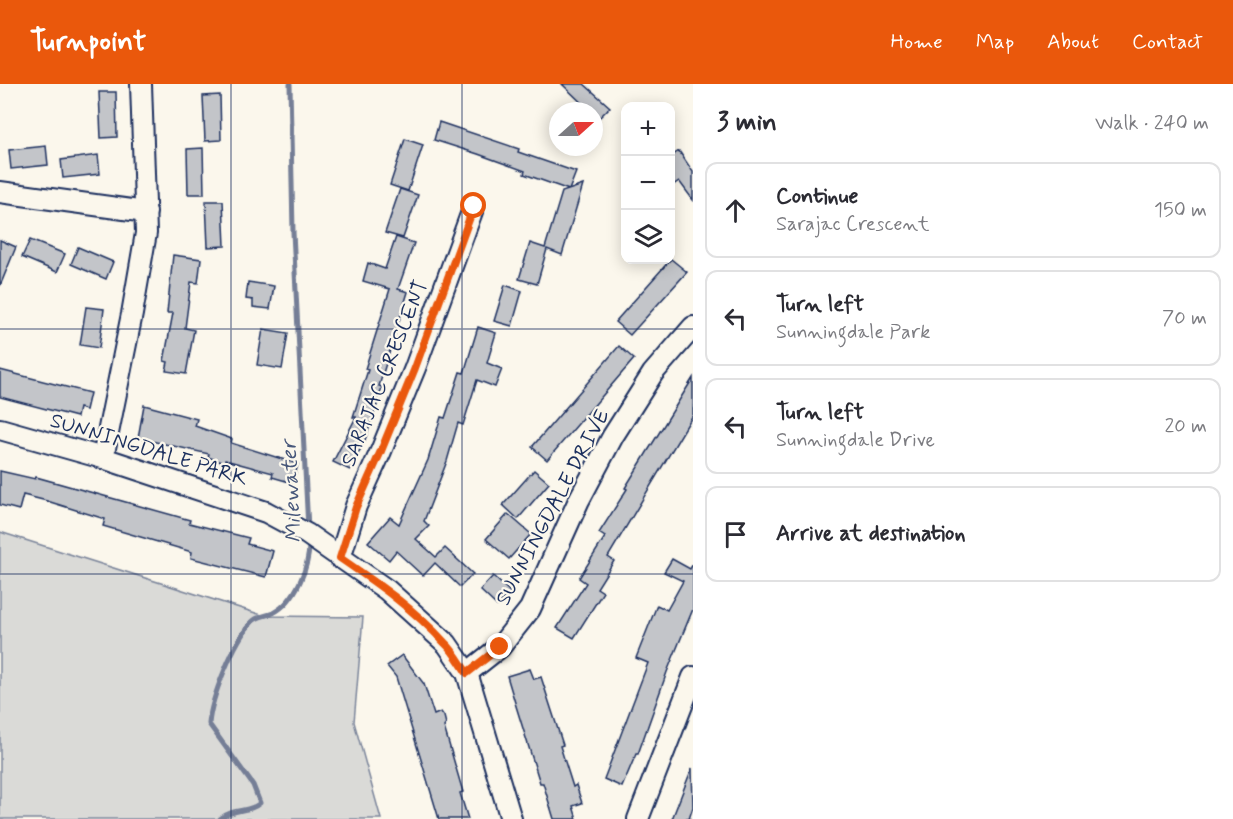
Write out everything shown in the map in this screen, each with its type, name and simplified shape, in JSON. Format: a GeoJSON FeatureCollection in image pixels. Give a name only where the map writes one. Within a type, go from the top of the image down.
{"type":"FeatureCollection","features":[{"type":"Feature","properties":{"kind":"street"},"geometry":{"type":"LineString","coordinates":[[103,458],[146,232],[141,84]]}},
{"type":"Feature","properties":{"kind":"street"},"geometry":{"type":"LineString","coordinates":[[0,192],[146,212]]}},
{"type":"Feature","properties":{"kind":"street","name":"SARAJAC CRESCENT"},"geometry":{"type":"LineString","coordinates":[[340,558],[356,507],[415,368],[474,206]]}},
{"type":"Feature","properties":{"kind":"street","name":"SUNNINGDALE DRIVE"},"geometry":{"type":"LineString","coordinates":[[467,673],[500,647],[530,609],[579,500],[613,436],[652,373],[693,327]]}},
{"type":"Feature","properties":{"kind":"street","name":"SUNNINGDALE PARK"},"geometry":{"type":"LineString","coordinates":[[0,429],[103,458],[266,512],[313,539],[387,590],[447,644],[467,673],[511,819]]}},
{"type":"Feature","properties":{"kind":"street"},"geometry":{"type":"LineString","coordinates":[[638,819],[693,677]]}},
{"type":"Feature","properties":{"kind":"shaded area"},"geometry":{"type":"Polygon","coordinates":[[[0,532],[265,616],[363,617],[354,722],[381,819],[0,819],[0,532]]]}},
{"type":"Feature","properties":{"kind":"building"},"geometry":{"type":"Polygon","coordinates":[[[562,84],[584,84],[610,107],[603,114],[603,102],[581,102],[562,84]]]}},
{"type":"Feature","properties":{"kind":"building"},"geometry":{"type":"Polygon","coordinates":[[[99,92],[116,92],[117,137],[101,138],[99,92]]]}},
{"type":"Feature","properties":{"kind":"building"},"geometry":{"type":"Polygon","coordinates":[[[220,95],[221,140],[205,141],[203,96],[220,95]]]}},
{"type":"Feature","properties":{"kind":"building"},"geometry":{"type":"Polygon","coordinates":[[[439,122],[519,149],[518,152],[576,172],[569,190],[524,174],[525,171],[434,140],[439,122]]]}},
{"type":"Feature","properties":{"kind":"building"},"geometry":{"type":"Polygon","coordinates":[[[405,139],[423,145],[408,191],[390,185],[405,139]]]}},
{"type":"Feature","properties":{"kind":"building"},"geometry":{"type":"Polygon","coordinates":[[[46,146],[48,165],[11,169],[9,150],[46,146]]]}},
{"type":"Feature","properties":{"kind":"building"},"geometry":{"type":"Polygon","coordinates":[[[203,148],[204,194],[188,194],[187,149],[203,148]]]}},
{"type":"Feature","properties":{"kind":"building"},"geometry":{"type":"Polygon","coordinates":[[[679,151],[693,172],[693,200],[679,181],[675,184],[675,154],[679,151]]]}},
{"type":"Feature","properties":{"kind":"building"},"geometry":{"type":"Polygon","coordinates":[[[98,155],[100,174],[63,178],[61,160],[98,155]]]}},
{"type":"Feature","properties":{"kind":"building"},"geometry":{"type":"Polygon","coordinates":[[[583,185],[562,255],[547,249],[537,284],[519,279],[530,243],[545,248],[562,192],[583,185]]]}},
{"type":"Feature","properties":{"kind":"building"},"geometry":{"type":"Polygon","coordinates":[[[400,189],[418,195],[403,238],[385,233],[400,189]]]}},
{"type":"Feature","properties":{"kind":"building"},"geometry":{"type":"Polygon","coordinates":[[[206,201],[223,201],[225,246],[208,247],[206,201]]]}},
{"type":"Feature","properties":{"kind":"building"},"geometry":{"type":"Polygon","coordinates":[[[396,237],[414,243],[398,289],[408,292],[379,386],[382,387],[377,405],[365,440],[350,470],[333,462],[356,417],[353,417],[368,370],[365,369],[390,289],[363,281],[368,263],[385,269],[396,237]]]}},
{"type":"Feature","properties":{"kind":"building"},"geometry":{"type":"Polygon","coordinates":[[[0,240],[16,247],[0,286],[0,240]]]}},
{"type":"Feature","properties":{"kind":"building"},"geometry":{"type":"Polygon","coordinates":[[[30,240],[65,254],[57,272],[22,257],[30,240]]]}},
{"type":"Feature","properties":{"kind":"building"},"geometry":{"type":"Polygon","coordinates":[[[78,247],[113,262],[106,279],[71,264],[78,247]]]}},
{"type":"Feature","properties":{"kind":"building"},"geometry":{"type":"Polygon","coordinates":[[[173,255],[201,259],[198,283],[191,282],[185,328],[194,330],[186,374],[166,371],[168,362],[164,361],[173,313],[167,313],[173,255]]]}},
{"type":"Feature","properties":{"kind":"building"},"geometry":{"type":"Polygon","coordinates":[[[675,262],[687,272],[630,335],[615,322],[667,264],[675,262]]]}},
{"type":"Feature","properties":{"kind":"building"},"geometry":{"type":"Polygon","coordinates":[[[248,282],[274,286],[270,309],[253,307],[253,300],[246,299],[248,282]]]}},
{"type":"Feature","properties":{"kind":"building"},"geometry":{"type":"Polygon","coordinates":[[[505,285],[522,291],[512,326],[494,321],[505,285]]]}},
{"type":"Feature","properties":{"kind":"building"},"geometry":{"type":"Polygon","coordinates":[[[86,307],[104,309],[99,348],[80,345],[86,307]]]}},
{"type":"Feature","properties":{"kind":"building"},"geometry":{"type":"Polygon","coordinates":[[[478,327],[496,333],[487,363],[502,369],[495,387],[477,380],[463,425],[458,423],[447,461],[424,521],[429,526],[416,539],[436,557],[445,548],[473,574],[460,587],[435,563],[423,576],[396,551],[389,560],[368,542],[390,517],[399,524],[428,460],[441,417],[445,418],[460,372],[464,373],[478,327]]]}},
{"type":"Feature","properties":{"kind":"building"},"geometry":{"type":"Polygon","coordinates":[[[263,329],[288,333],[282,369],[257,365],[263,329]]]}},
{"type":"Feature","properties":{"kind":"building"},"geometry":{"type":"Polygon","coordinates":[[[619,346],[634,359],[547,460],[532,447],[619,346]]]}},
{"type":"Feature","properties":{"kind":"building"},"geometry":{"type":"Polygon","coordinates":[[[0,370],[90,393],[86,410],[79,408],[77,417],[0,397],[0,370]]]}},
{"type":"Feature","properties":{"kind":"building"},"geometry":{"type":"Polygon","coordinates":[[[693,378],[693,415],[608,557],[614,561],[597,588],[603,592],[574,638],[557,628],[586,583],[579,578],[605,537],[599,533],[693,378]]]}},
{"type":"Feature","properties":{"kind":"building"},"geometry":{"type":"Polygon","coordinates":[[[144,405],[197,419],[195,426],[232,439],[231,443],[298,464],[293,483],[272,477],[273,473],[225,460],[224,463],[208,457],[209,454],[138,438],[144,405]]]}},
{"type":"Feature","properties":{"kind":"building"},"geometry":{"type":"Polygon","coordinates":[[[534,470],[549,483],[518,519],[503,505],[534,470]]]}},
{"type":"Feature","properties":{"kind":"building"},"geometry":{"type":"Polygon","coordinates":[[[0,471],[35,479],[36,477],[190,520],[189,523],[249,538],[247,544],[273,551],[266,577],[191,558],[192,552],[103,526],[105,519],[47,501],[23,495],[19,510],[0,505],[0,471]]]}},
{"type":"Feature","properties":{"kind":"building"},"geometry":{"type":"Polygon","coordinates":[[[508,514],[531,534],[509,559],[486,539],[508,514]]]}},
{"type":"Feature","properties":{"kind":"building"},"geometry":{"type":"Polygon","coordinates":[[[672,559],[690,569],[693,563],[693,609],[667,672],[638,754],[622,787],[604,779],[648,663],[636,658],[657,605],[667,610],[683,581],[664,572],[672,559]]]}},
{"type":"Feature","properties":{"kind":"building"},"geometry":{"type":"Polygon","coordinates":[[[493,576],[510,592],[497,606],[480,590],[493,576]]]}},
{"type":"Feature","properties":{"kind":"building"},"geometry":{"type":"Polygon","coordinates":[[[402,655],[424,684],[434,715],[441,712],[444,716],[446,724],[444,727],[463,792],[460,793],[468,819],[439,819],[396,677],[387,666],[402,655]]]}},
{"type":"Feature","properties":{"kind":"building"},"geometry":{"type":"Polygon","coordinates":[[[530,669],[534,679],[541,677],[563,745],[560,746],[573,787],[576,785],[582,803],[573,806],[577,819],[554,819],[543,783],[540,783],[507,676],[530,669]]]}},
{"type":"Feature","properties":{"kind":"building"},"geometry":{"type":"Polygon","coordinates":[[[692,768],[693,807],[689,819],[672,819],[692,768]]]}},
{"type":"Feature","properties":{"kind":"waterway","name":"Milewater"},"geometry":{"type":"LineString","coordinates":[[290,84],[293,232],[308,529]]}},
{"type":"Feature","properties":{"kind":"waterway","name":"Milewater"},"geometry":{"type":"LineString","coordinates":[[220,819],[260,803],[253,785],[209,724],[214,700],[231,656],[245,631],[256,618],[273,613],[295,592],[304,572],[309,541]]}},
{"type":"Feature","properties":{"kind":"route"},"geometry":{"type":"LineString","coordinates":[[474,206],[415,368],[356,507],[340,558],[387,590],[424,621],[447,644],[467,673],[500,647]]}}]}
